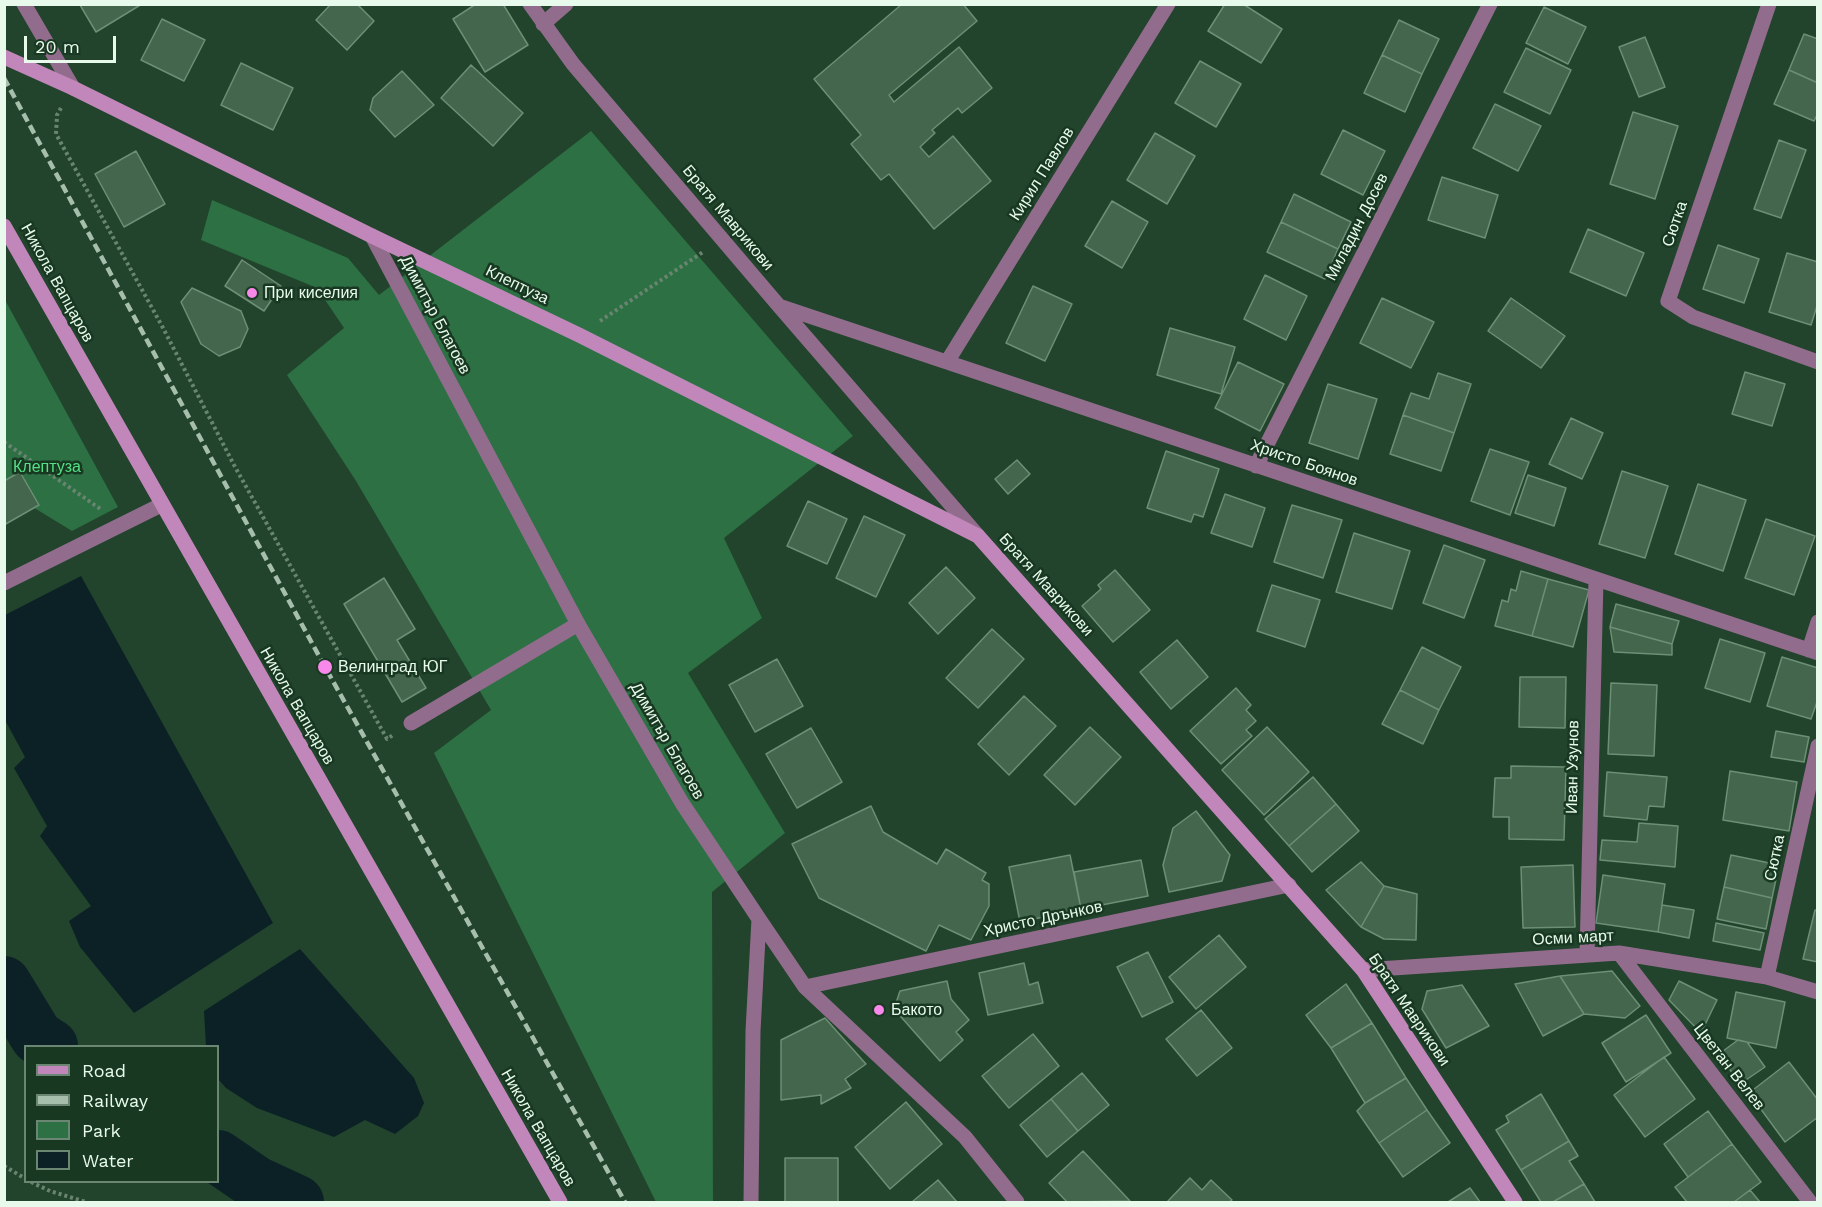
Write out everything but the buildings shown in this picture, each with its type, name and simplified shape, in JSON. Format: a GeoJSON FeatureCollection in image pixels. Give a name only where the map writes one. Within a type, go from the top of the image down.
{"type":"FeatureCollection","features":[{"type":"Feature","properties":{"kind":"street"},"geometry":{"type":"LineString","coordinates":[[24,4],[73,88]]}},
{"type":"Feature","properties":{"kind":"street","name":"Братя Маврикови"},"geometry":{"type":"LineString","coordinates":[[530,4],[580,72],[779,306],[978,536],[1363,970],[1515,1203]]}},
{"type":"Feature","properties":{"kind":"street"},"geometry":{"type":"LineString","coordinates":[[543,24],[566,4]]}},
{"type":"Feature","properties":{"kind":"street","name":"Кирил Павлов"},"geometry":{"type":"LineString","coordinates":[[947,362],[1168,4]]}},
{"type":"Feature","properties":{"kind":"street","name":"Миладин Досев"},"geometry":{"type":"LineString","coordinates":[[1256,466],[1490,4]]}},
{"type":"Feature","properties":{"kind":"street","name":"Сютка"},"geometry":{"type":"LineString","coordinates":[[1769,4],[1668,301],[1693,317],[1818,362]]}},
{"type":"Feature","properties":{"kind":"street","name":"Клептуза"},"geometry":{"type":"LineString","coordinates":[[4,57],[73,88],[372,236],[579,335],[978,536]]}},
{"type":"Feature","properties":{"kind":"street","name":"Никола Вапцаров"},"geometry":{"type":"LineString","coordinates":[[4,226],[560,1203]]}},
{"type":"Feature","properties":{"kind":"street","name":"Димитър Благоев"},"geometry":{"type":"LineString","coordinates":[[372,236],[578,624],[682,803],[759,919],[805,987],[965,1137],[1017,1203]]}},
{"type":"Feature","properties":{"kind":"street","name":"Христо Боянов"},"geometry":{"type":"LineString","coordinates":[[779,306],[1813,651]]}},
{"type":"Feature","properties":{"kind":"street"},"geometry":{"type":"LineString","coordinates":[[4,583],[161,505]]}},
{"type":"Feature","properties":{"kind":"street","name":"Иван Узунов"},"geometry":{"type":"LineString","coordinates":[[1587,954],[1596,580]]}},
{"type":"Feature","properties":{"kind":"street"},"geometry":{"type":"LineString","coordinates":[[1813,651],[1818,622]]}},
{"type":"Feature","properties":{"kind":"street"},"geometry":{"type":"LineString","coordinates":[[411,723],[578,624]]}},
{"type":"Feature","properties":{"kind":"street","name":"Сютка"},"geometry":{"type":"LineString","coordinates":[[1767,977],[1818,746]]}},
{"type":"Feature","properties":{"kind":"street","name":"Христо Дрънков"},"geometry":{"type":"LineString","coordinates":[[805,987],[1289,885]]}},
{"type":"Feature","properties":{"kind":"street"},"geometry":{"type":"LineString","coordinates":[[752,1203],[753,1030],[759,919]]}},
{"type":"Feature","properties":{"kind":"street","name":"Осми март"},"geometry":{"type":"LineString","coordinates":[[1363,970],[1619,953],[1767,977],[1818,992]]}},
{"type":"Feature","properties":{"kind":"street","name":"Цветан Велев"},"geometry":{"type":"LineString","coordinates":[[1619,953],[1810,1203]]}},
{"type":"Feature","properties":{"kind":"path"},"geometry":{"type":"LineString","coordinates":[[73,88],[57,115],[56,134],[162,326],[234,465],[387,739],[411,723]]}},
{"type":"Feature","properties":{"kind":"path"},"geometry":{"type":"LineString","coordinates":[[579,335],[722,239]]}},
{"type":"Feature","properties":{"kind":"path"},"geometry":{"type":"LineString","coordinates":[[4,442],[123,525]]}},
{"type":"Feature","properties":{"kind":"path"},"geometry":{"type":"LineString","coordinates":[[4,1166],[24,1178]]}},
{"type":"Feature","properties":{"kind":"path"},"geometry":{"type":"LineString","coordinates":[[33,1183],[86,1203]]}},
{"type":"Feature","properties":{"kind":"green space"},"geometry":{"type":"Polygon","coordinates":[[[591,131],[853,436],[724,538],[762,618],[688,673],[785,833],[712,892],[713,1202],[656,1202],[434,753],[491,710],[356,481],[287,375],[344,328],[317,288],[201,240],[212,200],[348,258],[379,295],[591,131]]]}},
{"type":"Feature","properties":{"kind":"green space","name":"Клептуза"},"geometry":{"type":"Polygon","coordinates":[[[4,298],[118,507],[72,531],[5,490],[4,298]]]}},
{"type":"Feature","properties":{"kind":"water"},"geometry":{"type":"Polygon","coordinates":[[[81,576],[273,923],[134,1013],[80,947],[69,921],[91,906],[40,836],[47,826],[14,768],[25,757],[5,720],[5,615],[81,576]]]}},
{"type":"Feature","properties":{"kind":"water"},"geometry":{"type":"Polygon","coordinates":[[[300,949],[414,1078],[424,1103],[418,1116],[395,1134],[365,1120],[334,1137],[257,1108],[226,1088],[219,1080],[219,1045],[206,1045],[204,1011],[300,949]]]}},
{"type":"Feature","properties":{"kind":"waterway"},"geometry":{"type":"LineString","coordinates":[[4,983],[37,1037],[49,1045]]}},
{"type":"Feature","properties":{"kind":"waterway"},"geometry":{"type":"LineString","coordinates":[[219,1158],[256,1183],[297,1202]]}},
{"type":"Feature","properties":{"kind":"railway"},"geometry":{"type":"LineString","coordinates":[[4,78],[325,667],[625,1202]]}},
{"type":"Feature","properties":{"kind":"place","name":"При киселия"},"geometry":{"type":"Point","coordinates":[252,293]}},
{"type":"Feature","properties":{"kind":"place","name":"Велинград ЮГ"},"geometry":{"type":"Point","coordinates":[325,667]}},
{"type":"Feature","properties":{"kind":"place","name":"Бакото"},"geometry":{"type":"Point","coordinates":[879,1010]}}]}
